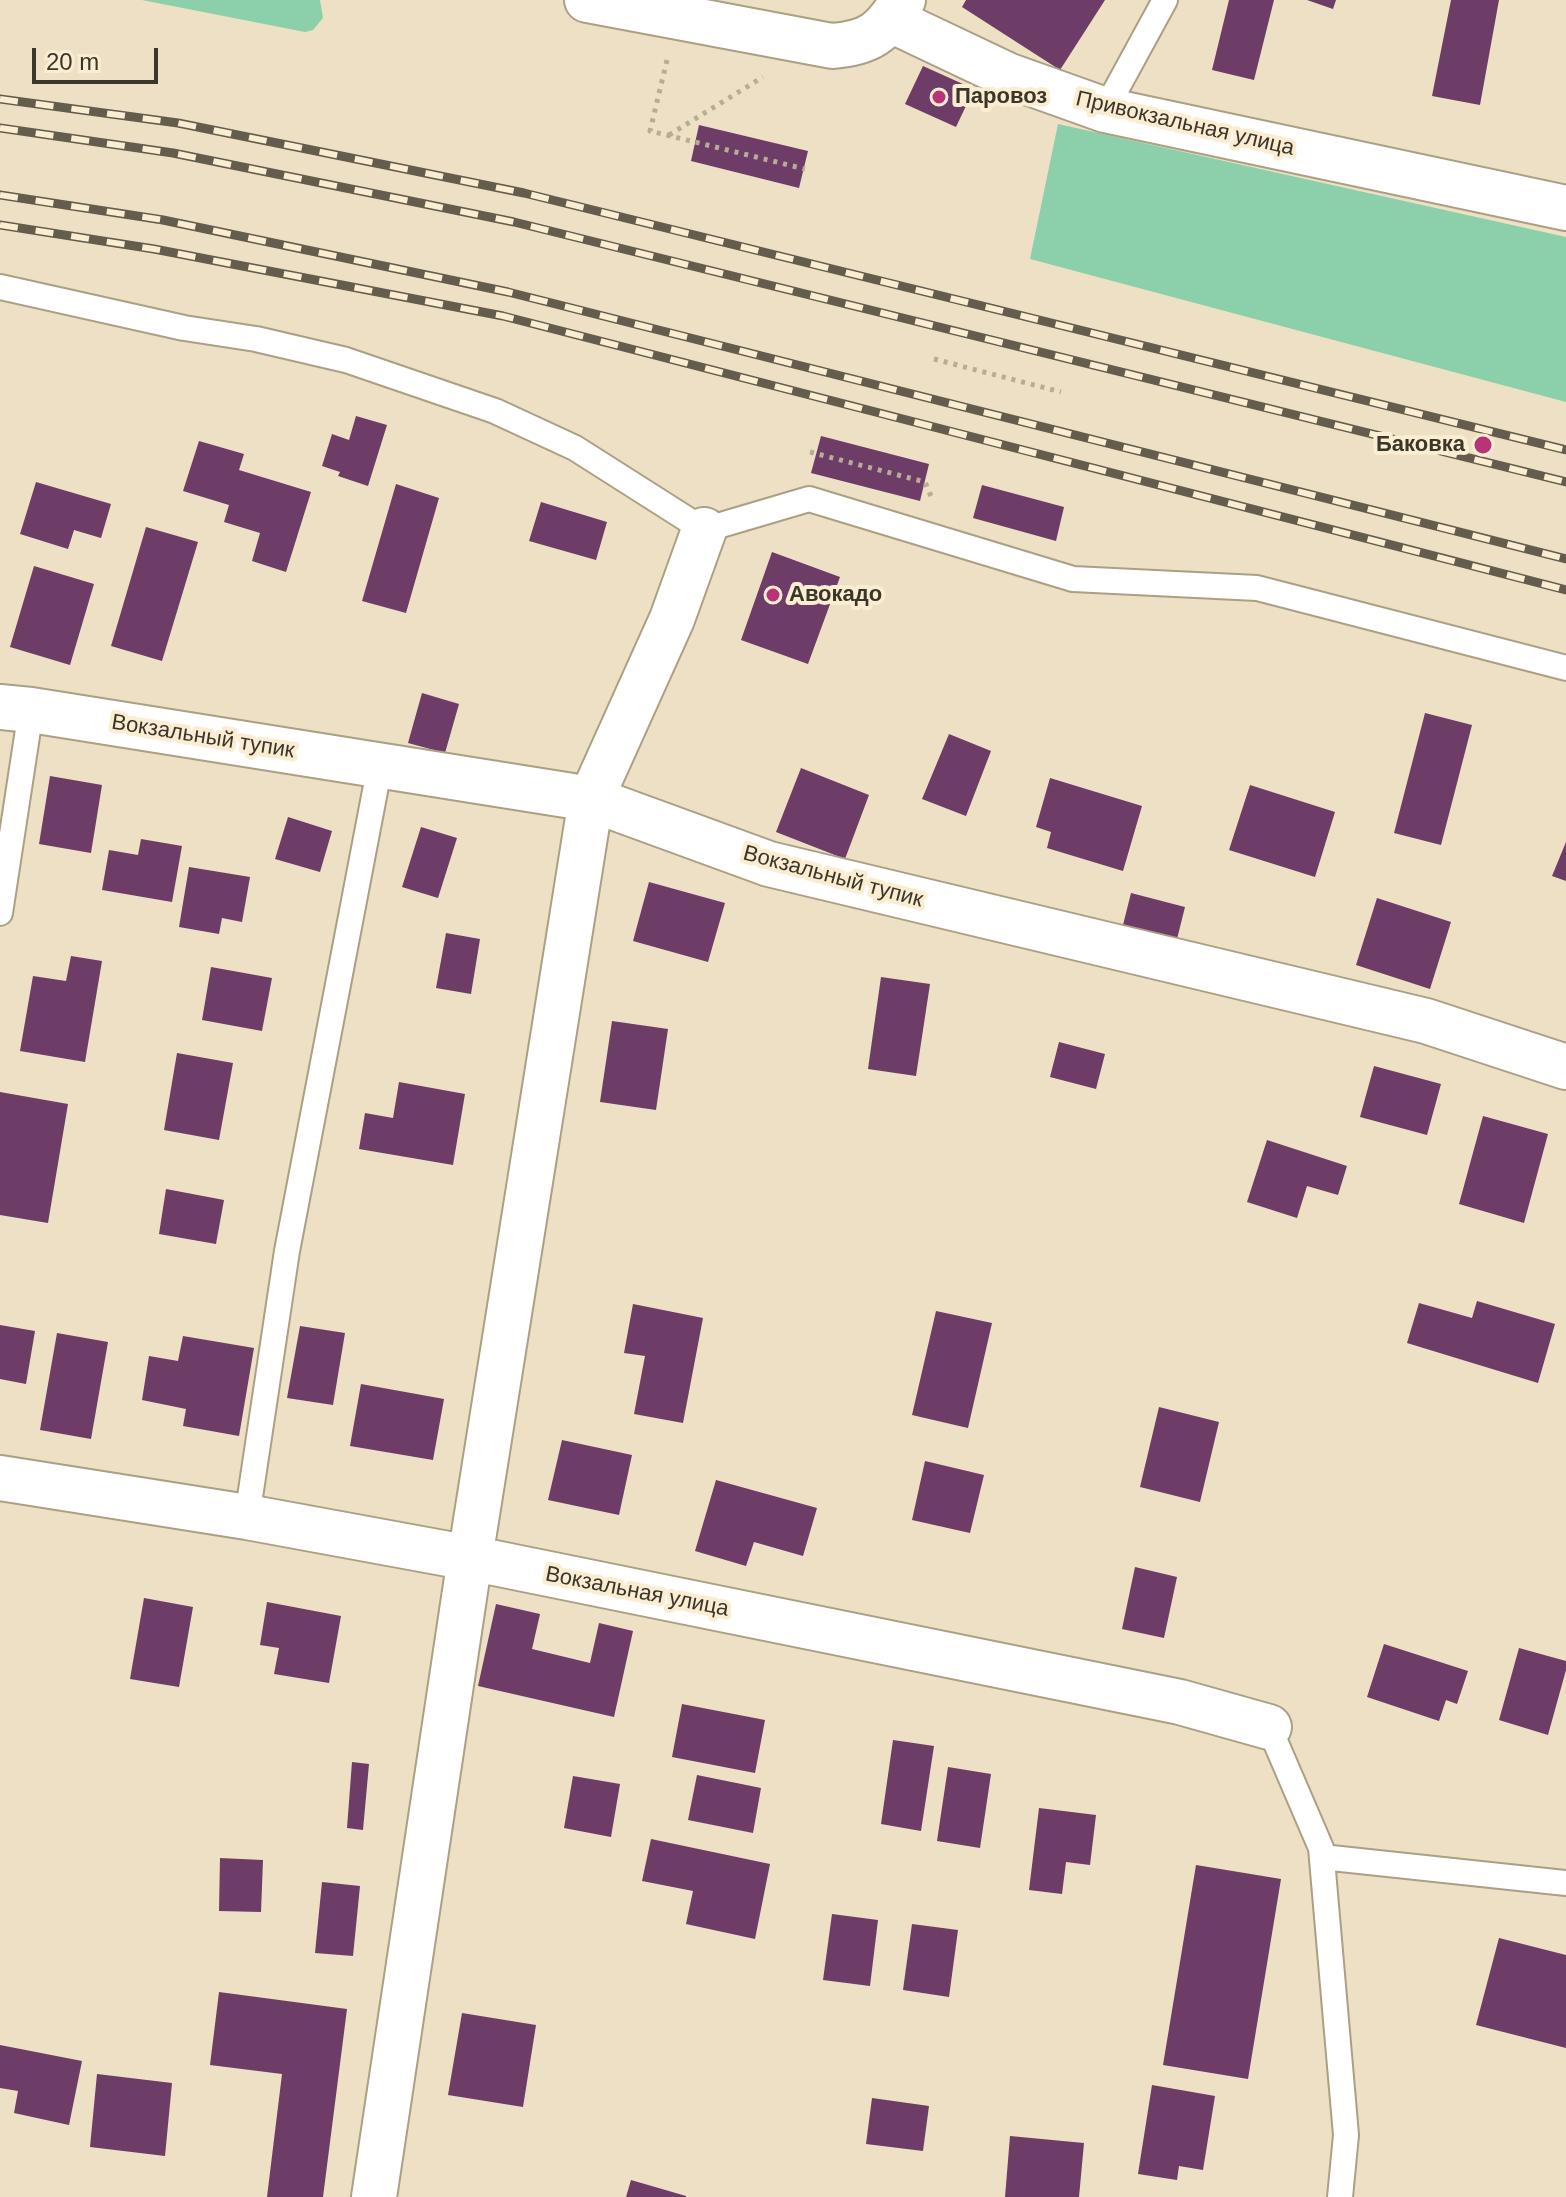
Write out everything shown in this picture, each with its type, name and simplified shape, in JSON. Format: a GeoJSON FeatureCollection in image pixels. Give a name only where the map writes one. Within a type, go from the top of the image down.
{"type":"FeatureCollection","features":[{"type":"Feature","properties":{"kind":"street","name":"Привокзальная улица"},"geometry":{"type":"LineString","coordinates":[[587,0],[832,46],[857,44],[880,32],[897,10],[1007,75],[1105,110],[1566,208]]}},
{"type":"Feature","properties":{"kind":"street"},"geometry":{"type":"LineString","coordinates":[[374,2197],[470,1558],[591,799],[672,619],[704,530]]}},
{"type":"Feature","properties":{"kind":"street","name":"Вокзальный тупик"},"geometry":{"type":"LineString","coordinates":[[16,709],[591,799],[769,864],[1426,1021],[1566,1067]]}},
{"type":"Feature","properties":{"kind":"street","name":"Вокзальная улица"},"geometry":{"type":"LineString","coordinates":[[0,1478],[247,1517],[470,1558],[1180,1702],[1269,1727]]}},
{"type":"Feature","properties":{"kind":"lane"},"geometry":{"type":"LineString","coordinates":[[1105,110],[1165,0]]}},
{"type":"Feature","properties":{"kind":"lane"},"geometry":{"type":"LineString","coordinates":[[0,287],[346,360],[495,411],[575,448],[704,530],[809,499],[1073,579],[1257,588],[1566,668]]}},
{"type":"Feature","properties":{"kind":"lane"},"geometry":{"type":"LineString","coordinates":[[0,913],[16,709]]}},
{"type":"Feature","properties":{"kind":"lane"},"geometry":{"type":"LineString","coordinates":[[247,1517],[287,1251],[380,765]]}},
{"type":"Feature","properties":{"kind":"lane"},"geometry":{"type":"LineString","coordinates":[[1269,1727],[1321,1848],[1346,2135],[1340,2197]]}},
{"type":"Feature","properties":{"kind":"lane"},"geometry":{"type":"LineString","coordinates":[[1322,1857],[1566,1883]]}},
{"type":"Feature","properties":{"kind":"path"},"geometry":{"type":"LineString","coordinates":[[678,16],[650,131],[805,169]]}},
{"type":"Feature","properties":{"kind":"path"},"geometry":{"type":"LineString","coordinates":[[668,136],[817,43]]}},
{"type":"Feature","properties":{"kind":"path"},"geometry":{"type":"LineString","coordinates":[[934,359],[1061,392]]}},
{"type":"Feature","properties":{"kind":"path"},"geometry":{"type":"LineString","coordinates":[[810,452],[925,482]]}},
{"type":"Feature","properties":{"kind":"green space"},"geometry":{"type":"Polygon","coordinates":[[[142,0],[320,0],[323,18],[313,30],[305,32],[142,0]]]}},
{"type":"Feature","properties":{"kind":"green space"},"geometry":{"type":"Polygon","coordinates":[[[1058,124],[1566,237],[1566,402],[1030,259],[1058,124]]]}},
{"type":"Feature","properties":{"kind":"building"},"geometry":{"type":"Polygon","coordinates":[[[966,0],[1105,0],[1060,70],[962,7],[966,0]]]}},
{"type":"Feature","properties":{"kind":"building"},"geometry":{"type":"Polygon","coordinates":[[[1229,0],[1274,0],[1254,80],[1212,70],[1229,0]]]}},
{"type":"Feature","properties":{"kind":"building"},"geometry":{"type":"Polygon","coordinates":[[[1307,0],[1336,0],[1333,9],[1307,0]]]}},
{"type":"Feature","properties":{"kind":"building"},"geometry":{"type":"Polygon","coordinates":[[[1451,0],[1499,0],[1480,105],[1432,96],[1451,0]]]}},
{"type":"Feature","properties":{"kind":"building","name":"Паровоз"},"geometry":{"type":"Polygon","coordinates":[[[923,66],[974,89],[956,127],[905,104],[923,66]]]}},
{"type":"Feature","properties":{"kind":"building"},"geometry":{"type":"Polygon","coordinates":[[[699,125],[808,151],[799,188],[691,161],[699,125]]]}},
{"type":"Feature","properties":{"kind":"building"},"geometry":{"type":"Polygon","coordinates":[[[356,416],[387,425],[368,486],[338,476],[340,472],[322,466],[332,434],[349,440],[356,416]]]}},
{"type":"Feature","properties":{"kind":"building"},"geometry":{"type":"Polygon","coordinates":[[[821,436],[929,464],[920,501],[811,473],[821,436]]]}},
{"type":"Feature","properties":{"kind":"building"},"geometry":{"type":"Polygon","coordinates":[[[199,441],[244,454],[239,470],[311,492],[286,572],[252,561],[260,533],[224,522],[229,505],[183,491],[199,441]]]}},
{"type":"Feature","properties":{"kind":"building"},"geometry":{"type":"Polygon","coordinates":[[[36,482],[111,504],[101,538],[74,530],[68,549],[20,534],[36,482]]]}},
{"type":"Feature","properties":{"kind":"building"},"geometry":{"type":"Polygon","coordinates":[[[396,484],[439,498],[406,613],[362,601],[396,484]]]}},
{"type":"Feature","properties":{"kind":"building"},"geometry":{"type":"Polygon","coordinates":[[[982,485],[1064,507],[1056,541],[973,518],[982,485]]]}},
{"type":"Feature","properties":{"kind":"building"},"geometry":{"type":"Polygon","coordinates":[[[541,502],[607,522],[596,560],[529,541],[541,502]]]}},
{"type":"Feature","properties":{"kind":"building"},"geometry":{"type":"Polygon","coordinates":[[[146,527],[198,542],[162,661],[111,646],[146,527]]]}},
{"type":"Feature","properties":{"kind":"building"},"geometry":{"type":"Polygon","coordinates":[[[772,552],[840,577],[808,664],[741,640],[772,552]]]}},
{"type":"Feature","properties":{"kind":"building"},"geometry":{"type":"Polygon","coordinates":[[[34,566],[94,584],[70,665],[10,647],[34,566]]]}},
{"type":"Feature","properties":{"kind":"building"},"geometry":{"type":"Polygon","coordinates":[[[422,693],[459,704],[445,753],[408,743],[422,693]]]}},
{"type":"Feature","properties":{"kind":"building"},"geometry":{"type":"Polygon","coordinates":[[[1425,713],[1472,725],[1441,845],[1394,833],[1425,713]]]}},
{"type":"Feature","properties":{"kind":"building"},"geometry":{"type":"Polygon","coordinates":[[[949,734],[991,751],[966,816],[922,799],[949,734]]]}},
{"type":"Feature","properties":{"kind":"building"},"geometry":{"type":"Polygon","coordinates":[[[801,768],[869,795],[845,859],[776,832],[801,768]]]}},
{"type":"Feature","properties":{"kind":"building"},"geometry":{"type":"Polygon","coordinates":[[[50,776],[102,785],[91,853],[39,844],[50,776]]]}},
{"type":"Feature","properties":{"kind":"building"},"geometry":{"type":"Polygon","coordinates":[[[1050,778],[1142,806],[1123,871],[1047,848],[1051,832],[1036,827],[1050,778]]]}},
{"type":"Feature","properties":{"kind":"building"},"geometry":{"type":"Polygon","coordinates":[[[1250,785],[1335,812],[1315,877],[1229,850],[1250,785]]]}},
{"type":"Feature","properties":{"kind":"building"},"geometry":{"type":"Polygon","coordinates":[[[288,817],[332,831],[320,872],[275,859],[288,817]]]}},
{"type":"Feature","properties":{"kind":"building"},"geometry":{"type":"Polygon","coordinates":[[[421,827],[457,838],[438,898],[402,887],[421,827]]]}},
{"type":"Feature","properties":{"kind":"building"},"geometry":{"type":"Polygon","coordinates":[[[141,839],[182,846],[172,902],[102,890],[109,850],[138,855],[141,839]]]}},
{"type":"Feature","properties":{"kind":"building"},"geometry":{"type":"Polygon","coordinates":[[[1566,842],[1566,881],[1552,876],[1566,842]]]}},
{"type":"Feature","properties":{"kind":"building"},"geometry":{"type":"Polygon","coordinates":[[[189,867],[250,877],[242,922],[222,918],[219,934],[179,927],[189,867]]]}},
{"type":"Feature","properties":{"kind":"building"},"geometry":{"type":"Polygon","coordinates":[[[649,882],[725,903],[708,962],[633,941],[649,882]]]}},
{"type":"Feature","properties":{"kind":"building"},"geometry":{"type":"Polygon","coordinates":[[[1131,893],[1185,907],[1177,939],[1123,925],[1131,893]]]}},
{"type":"Feature","properties":{"kind":"building"},"geometry":{"type":"Polygon","coordinates":[[[1377,898],[1451,922],[1430,989],[1356,965],[1377,898]]]}},
{"type":"Feature","properties":{"kind":"building"},"geometry":{"type":"Polygon","coordinates":[[[446,933],[480,939],[471,994],[436,988],[446,933]]]}},
{"type":"Feature","properties":{"kind":"building"},"geometry":{"type":"Polygon","coordinates":[[[71,956],[102,961],[85,1062],[20,1051],[33,976],[66,981],[71,956]]]}},
{"type":"Feature","properties":{"kind":"building"},"geometry":{"type":"Polygon","coordinates":[[[211,967],[272,978],[262,1031],[202,1020],[211,967]]]}},
{"type":"Feature","properties":{"kind":"building"},"geometry":{"type":"Polygon","coordinates":[[[881,977],[930,984],[916,1076],[868,1069],[881,977]]]}},
{"type":"Feature","properties":{"kind":"building"},"geometry":{"type":"Polygon","coordinates":[[[612,1021],[668,1029],[656,1110],[600,1102],[612,1021]]]}},
{"type":"Feature","properties":{"kind":"building"},"geometry":{"type":"Polygon","coordinates":[[[1059,1042],[1105,1054],[1096,1089],[1050,1077],[1059,1042]]]}},
{"type":"Feature","properties":{"kind":"building"},"geometry":{"type":"Polygon","coordinates":[[[177,1053],[233,1063],[219,1140],[164,1130],[177,1053]]]}},
{"type":"Feature","properties":{"kind":"building"},"geometry":{"type":"Polygon","coordinates":[[[1374,1066],[1441,1084],[1427,1135],[1360,1117],[1374,1066]]]}},
{"type":"Feature","properties":{"kind":"building"},"geometry":{"type":"Polygon","coordinates":[[[399,1082],[465,1094],[453,1165],[359,1149],[365,1113],[393,1118],[399,1082]]]}},
{"type":"Feature","properties":{"kind":"building"},"geometry":{"type":"Polygon","coordinates":[[[0,1092],[68,1104],[48,1223],[0,1215],[0,1092]]]}},
{"type":"Feature","properties":{"kind":"building"},"geometry":{"type":"Polygon","coordinates":[[[1483,1116],[1548,1134],[1524,1223],[1459,1204],[1483,1116]]]}},
{"type":"Feature","properties":{"kind":"building"},"geometry":{"type":"Polygon","coordinates":[[[1267,1140],[1347,1166],[1338,1195],[1307,1186],[1297,1218],[1247,1202],[1267,1140]]]}},
{"type":"Feature","properties":{"kind":"building"},"geometry":{"type":"Polygon","coordinates":[[[166,1189],[224,1200],[216,1244],[159,1234],[166,1189]]]}},
{"type":"Feature","properties":{"kind":"building"},"geometry":{"type":"Polygon","coordinates":[[[1477,1301],[1555,1324],[1538,1383],[1407,1343],[1419,1303],[1472,1318],[1477,1301]]]}},
{"type":"Feature","properties":{"kind":"building"},"geometry":{"type":"Polygon","coordinates":[[[633,1304],[703,1318],[683,1423],[634,1414],[645,1356],[624,1353],[633,1304]]]}},
{"type":"Feature","properties":{"kind":"building"},"geometry":{"type":"Polygon","coordinates":[[[936,1311],[992,1323],[968,1428],[912,1415],[936,1311]]]}},
{"type":"Feature","properties":{"kind":"building"},"geometry":{"type":"Polygon","coordinates":[[[0,1325],[35,1331],[26,1384],[0,1379],[0,1325]]]}},
{"type":"Feature","properties":{"kind":"building"},"geometry":{"type":"Polygon","coordinates":[[[300,1326],[345,1333],[333,1405],[287,1398],[300,1326]]]}},
{"type":"Feature","properties":{"kind":"building"},"geometry":{"type":"Polygon","coordinates":[[[57,1333],[108,1342],[91,1439],[40,1430],[57,1333]]]}},
{"type":"Feature","properties":{"kind":"building"},"geometry":{"type":"Polygon","coordinates":[[[183,1336],[254,1348],[239,1436],[183,1426],[186,1409],[142,1400],[149,1356],[178,1361],[183,1336]]]}},
{"type":"Feature","properties":{"kind":"building"},"geometry":{"type":"Polygon","coordinates":[[[361,1384],[444,1399],[433,1460],[350,1446],[361,1384]]]}},
{"type":"Feature","properties":{"kind":"building"},"geometry":{"type":"Polygon","coordinates":[[[1159,1407],[1219,1422],[1200,1502],[1140,1487],[1159,1407]]]}},
{"type":"Feature","properties":{"kind":"building"},"geometry":{"type":"Polygon","coordinates":[[[562,1440],[632,1455],[619,1515],[548,1500],[562,1440]]]}},
{"type":"Feature","properties":{"kind":"building"},"geometry":{"type":"Polygon","coordinates":[[[925,1461],[984,1475],[970,1533],[912,1520],[925,1461]]]}},
{"type":"Feature","properties":{"kind":"building"},"geometry":{"type":"Polygon","coordinates":[[[716,1480],[817,1508],[803,1556],[754,1542],[746,1566],[695,1551],[716,1480]]]}},
{"type":"Feature","properties":{"kind":"building"},"geometry":{"type":"Polygon","coordinates":[[[1135,1567],[1177,1577],[1164,1638],[1122,1629],[1135,1567]]]}},
{"type":"Feature","properties":{"kind":"building"},"geometry":{"type":"Polygon","coordinates":[[[144,1598],[193,1607],[179,1687],[130,1679],[144,1598]]]}},
{"type":"Feature","properties":{"kind":"building"},"geometry":{"type":"Polygon","coordinates":[[[267,1602],[341,1616],[329,1683],[274,1674],[279,1648],[260,1645],[267,1602]]]}},
{"type":"Feature","properties":{"kind":"building"},"geometry":{"type":"Polygon","coordinates":[[[496,1604],[540,1614],[532,1649],[590,1663],[599,1623],[633,1631],[614,1717],[478,1686],[496,1604]]]}},
{"type":"Feature","properties":{"kind":"building"},"geometry":{"type":"Polygon","coordinates":[[[1384,1644],[1468,1671],[1457,1704],[1446,1700],[1439,1721],[1367,1697],[1384,1644]]]}},
{"type":"Feature","properties":{"kind":"building"},"geometry":{"type":"Polygon","coordinates":[[[1519,1648],[1566,1661],[1548,1735],[1499,1720],[1519,1648]]]}},
{"type":"Feature","properties":{"kind":"building"},"geometry":{"type":"Polygon","coordinates":[[[682,1704],[765,1720],[755,1773],[672,1757],[682,1704]]]}},
{"type":"Feature","properties":{"kind":"building"},"geometry":{"type":"Polygon","coordinates":[[[893,1740],[934,1746],[921,1831],[881,1824],[893,1740]]]}},
{"type":"Feature","properties":{"kind":"building"},"geometry":{"type":"Polygon","coordinates":[[[352,1762],[369,1764],[363,1830],[347,1828],[352,1762]]]}},
{"type":"Feature","properties":{"kind":"building"},"geometry":{"type":"Polygon","coordinates":[[[948,1767],[991,1774],[980,1848],[937,1841],[948,1767]]]}},
{"type":"Feature","properties":{"kind":"building"},"geometry":{"type":"Polygon","coordinates":[[[697,1775],[761,1788],[753,1833],[688,1820],[697,1775]]]}},
{"type":"Feature","properties":{"kind":"building"},"geometry":{"type":"Polygon","coordinates":[[[573,1776],[620,1784],[611,1837],[564,1828],[573,1776]]]}},
{"type":"Feature","properties":{"kind":"building"},"geometry":{"type":"Polygon","coordinates":[[[1039,1808],[1096,1815],[1090,1865],[1066,1862],[1062,1894],[1029,1890],[1039,1808]]]}},
{"type":"Feature","properties":{"kind":"building"},"geometry":{"type":"Polygon","coordinates":[[[651,1839],[770,1864],[755,1939],[686,1924],[693,1891],[642,1881],[651,1839]]]}},
{"type":"Feature","properties":{"kind":"building"},"geometry":{"type":"Polygon","coordinates":[[[220,1858],[263,1860],[261,1912],[219,1911],[220,1858]]]}},
{"type":"Feature","properties":{"kind":"building"},"geometry":{"type":"Polygon","coordinates":[[[1196,1865],[1281,1879],[1248,2079],[1163,2065],[1196,1865]]]}},
{"type":"Feature","properties":{"kind":"building"},"geometry":{"type":"Polygon","coordinates":[[[322,1882],[360,1886],[353,1956],[315,1953],[322,1882]]]}},
{"type":"Feature","properties":{"kind":"building"},"geometry":{"type":"Polygon","coordinates":[[[832,1914],[878,1920],[870,1986],[823,1980],[832,1914]]]}},
{"type":"Feature","properties":{"kind":"building"},"geometry":{"type":"Polygon","coordinates":[[[912,1924],[958,1930],[949,1997],[903,1990],[912,1924]]]}},
{"type":"Feature","properties":{"kind":"building"},"geometry":{"type":"Polygon","coordinates":[[[1499,1938],[1566,1955],[1566,2048],[1476,2025],[1499,1938]]]}},
{"type":"Feature","properties":{"kind":"building"},"geometry":{"type":"Polygon","coordinates":[[[219,1992],[347,2009],[323,2197],[267,2197],[282,2074],[210,2065],[219,1992]]]}},
{"type":"Feature","properties":{"kind":"building"},"geometry":{"type":"Polygon","coordinates":[[[462,2013],[536,2025],[523,2107],[448,2095],[462,2013]]]}},
{"type":"Feature","properties":{"kind":"building"},"geometry":{"type":"Polygon","coordinates":[[[0,2045],[82,2061],[69,2125],[14,2113],[18,2091],[0,2088],[0,2045]]]}},
{"type":"Feature","properties":{"kind":"building"},"geometry":{"type":"Polygon","coordinates":[[[97,2074],[172,2083],[165,2156],[90,2147],[97,2074]]]}},
{"type":"Feature","properties":{"kind":"building"},"geometry":{"type":"Polygon","coordinates":[[[1152,2085],[1215,2096],[1203,2170],[1179,2166],[1177,2180],[1138,2174],[1152,2085]]]}},
{"type":"Feature","properties":{"kind":"building"},"geometry":{"type":"Polygon","coordinates":[[[872,2098],[929,2106],[923,2151],[866,2144],[872,2098]]]}},
{"type":"Feature","properties":{"kind":"building"},"geometry":{"type":"Polygon","coordinates":[[[1010,2136],[1084,2143],[1079,2197],[1005,2197],[1010,2136]]]}},
{"type":"Feature","properties":{"kind":"building"},"geometry":{"type":"Polygon","coordinates":[[[631,2180],[686,2196],[686,2197],[626,2197],[631,2180]]]}},
{"type":"Feature","properties":{"kind":"railway"},"geometry":{"type":"LineString","coordinates":[[0,99],[178,123],[524,193],[1566,450]]}},
{"type":"Feature","properties":{"kind":"railway"},"geometry":{"type":"LineString","coordinates":[[0,128],[173,153],[514,222],[1566,482]]}},
{"type":"Feature","properties":{"kind":"railway"},"geometry":{"type":"LineString","coordinates":[[0,195],[163,220],[508,292],[1566,559]]}},
{"type":"Feature","properties":{"kind":"railway"},"geometry":{"type":"LineString","coordinates":[[0,225],[154,249],[503,316],[1566,590]]}},
{"type":"Feature","properties":{"kind":"place","name":"Паровоз"},"geometry":{"type":"Point","coordinates":[939,97]}},
{"type":"Feature","properties":{"kind":"place","name":"Баковка"},"geometry":{"type":"Point","coordinates":[1483,445]}},
{"type":"Feature","properties":{"kind":"place","name":"Авокадо"},"geometry":{"type":"Point","coordinates":[773,595]}}]}
